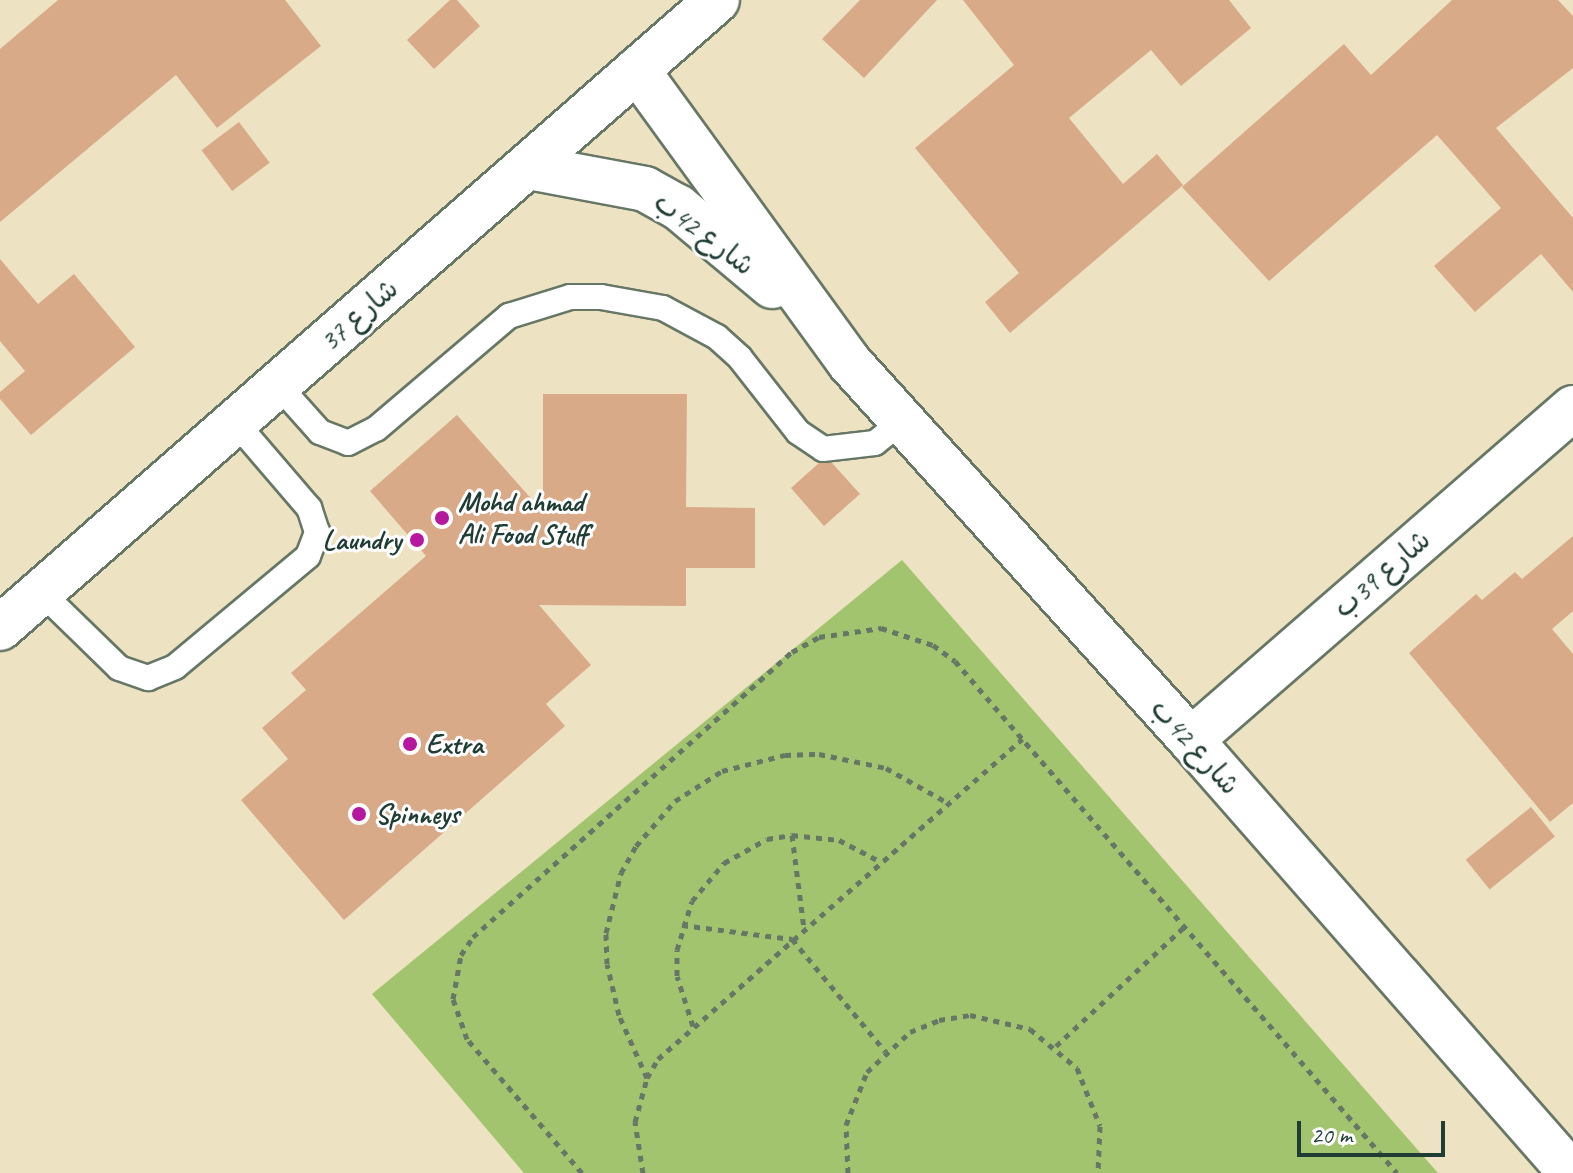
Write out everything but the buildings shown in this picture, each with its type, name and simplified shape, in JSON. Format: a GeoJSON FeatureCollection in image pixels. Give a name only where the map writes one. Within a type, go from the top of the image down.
{"type":"FeatureCollection","features":[{"type":"Feature","properties":{"kind":"street","name":"شارع 37"},"geometry":{"type":"LineString","coordinates":[[0,628],[237,424],[717,0]]}},
{"type":"Feature","properties":{"kind":"street","name":"شارع 42ب"},"geometry":{"type":"LineString","coordinates":[[637,70],[720,179],[817,324],[901,422],[1191,740],[1571,1173]]}},
{"type":"Feature","properties":{"kind":"street","name":"شارع 42ب"},"geometry":{"type":"LineString","coordinates":[[528,167],[656,195],[678,207],[817,324]]}},
{"type":"Feature","properties":{"kind":"street","name":"شارع 39ب"},"geometry":{"type":"LineString","coordinates":[[1191,740],[1573,408]]}},
{"type":"Feature","properties":{"kind":"lane"},"geometry":{"type":"LineString","coordinates":[[278,385],[320,432],[348,443],[376,429],[509,316],[570,297],[601,297],[663,308],[717,337],[798,432],[823,449],[875,443],[901,422]]}},
{"type":"Feature","properties":{"kind":"lane"},"geometry":{"type":"LineString","coordinates":[[42,593],[119,668],[148,678],[175,667],[308,556],[317,532],[309,508],[237,424]]}},
{"type":"Feature","properties":{"kind":"path"},"geometry":{"type":"LineString","coordinates":[[582,1173],[467,1039],[457,1020],[454,976],[473,937],[792,652],[819,637],[881,628],[933,645],[955,661],[1397,1173]]}},
{"type":"Feature","properties":{"kind":"path"},"geometry":{"type":"LineString","coordinates":[[643,1173],[635,1122],[647,1078],[693,1026],[1022,739]]}},
{"type":"Feature","properties":{"kind":"path"},"geometry":{"type":"LineString","coordinates":[[647,1078],[619,1015],[607,964],[606,933],[621,873],[645,833],[675,801],[722,771],[785,755],[819,754],[886,768],[948,803]]}},
{"type":"Feature","properties":{"kind":"path"},"geometry":{"type":"LineString","coordinates":[[693,1026],[677,976],[682,925],[706,880],[724,863],[767,839],[792,835],[839,840],[881,862]]}},
{"type":"Feature","properties":{"kind":"path"},"geometry":{"type":"LineString","coordinates":[[792,835],[804,929]]}},
{"type":"Feature","properties":{"kind":"path"},"geometry":{"type":"LineString","coordinates":[[682,925],[792,939],[885,1051]]}},
{"type":"Feature","properties":{"kind":"path"},"geometry":{"type":"LineString","coordinates":[[1056,1046],[1185,927]]}},
{"type":"Feature","properties":{"kind":"path"},"geometry":{"type":"LineString","coordinates":[[848,1173],[846,1125],[853,1097],[885,1051],[939,1020],[970,1015],[1030,1029],[1056,1046],[1092,1096],[1100,1126],[1098,1173]]}},
{"type":"Feature","properties":{"kind":"green space"},"geometry":{"type":"Polygon","coordinates":[[[902,560],[1438,1173],[524,1173],[372,994],[902,560]]]}},
{"type":"Feature","properties":{"kind":"place","name":"Mohd ahmad Ali Food Stuff"},"geometry":{"type":"Point","coordinates":[442,518]}},
{"type":"Feature","properties":{"kind":"place","name":"Laundry"},"geometry":{"type":"Point","coordinates":[417,540]}},
{"type":"Feature","properties":{"kind":"place","name":"Extra"},"geometry":{"type":"Point","coordinates":[410,744]}},
{"type":"Feature","properties":{"kind":"place","name":"Spinneys"},"geometry":{"type":"Point","coordinates":[359,814]}}]}
